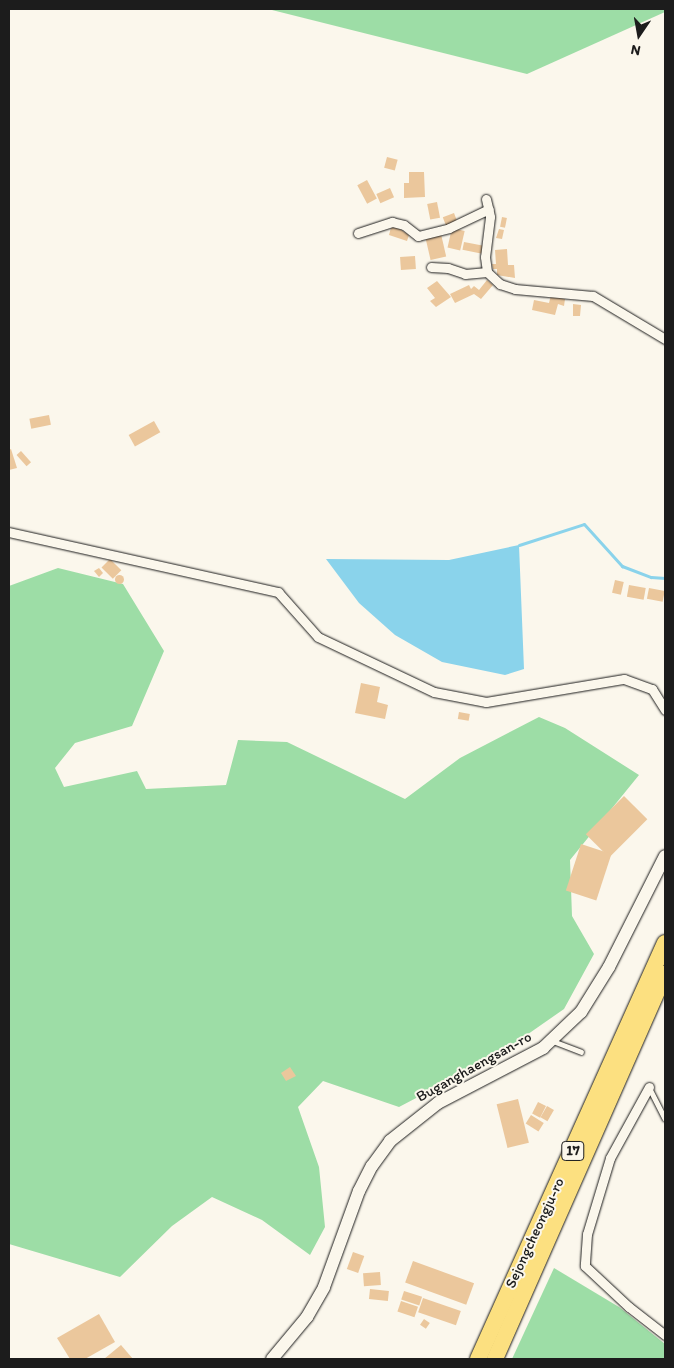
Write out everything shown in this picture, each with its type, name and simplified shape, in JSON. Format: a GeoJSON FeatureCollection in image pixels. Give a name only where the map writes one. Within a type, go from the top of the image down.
{"type":"FeatureCollection","features":[{"type":"Feature","properties":{"kind":"highway","name":"Sejongcheongju-ro"},"geometry":{"type":"LineString","coordinates":[[478,1359],[665,943]]}},
{"type":"Feature","properties":{"kind":"highway","name":"Sejongcheongju-ro"},"geometry":{"type":"LineString","coordinates":[[495,1359],[665,974]]}},
{"type":"Feature","properties":{"kind":"street"},"geometry":{"type":"LineString","coordinates":[[486,199],[489,209],[487,272]]}},
{"type":"Feature","properties":{"kind":"street"},"geometry":{"type":"LineString","coordinates":[[358,233],[392,222],[404,225],[418,236],[449,228],[489,209]]}},
{"type":"Feature","properties":{"kind":"street"},"geometry":{"type":"LineString","coordinates":[[431,267],[448,268],[465,274],[487,272],[500,284],[515,290],[592,296],[665,339]]}},
{"type":"Feature","properties":{"kind":"street"},"geometry":{"type":"LineString","coordinates":[[9,532],[278,592],[318,637],[434,692],[486,702],[624,680],[652,689],[665,710]]}},
{"type":"Feature","properties":{"kind":"street","name":"Buganghaengsan-ro"},"geometry":{"type":"LineString","coordinates":[[272,1359],[307,1317],[324,1287],[359,1191],[372,1166],[390,1142],[438,1103],[552,1041],[581,1012],[605,974],[665,856]]}},
{"type":"Feature","properties":{"kind":"street"},"geometry":{"type":"LineString","coordinates":[[649,1087],[610,1158],[587,1234],[585,1266],[629,1307],[665,1335]]}},
{"type":"Feature","properties":{"kind":"lane"},"geometry":{"type":"LineString","coordinates":[[552,1041],[581,1052]]}},
{"type":"Feature","properties":{"kind":"lane"},"geometry":{"type":"LineString","coordinates":[[649,1087],[665,1118]]}},
{"type":"Feature","properties":{"kind":"green space"},"geometry":{"type":"Polygon","coordinates":[[[268,9],[665,9],[665,12],[527,74],[268,9]]]}},
{"type":"Feature","properties":{"kind":"green space"},"geometry":{"type":"Polygon","coordinates":[[[58,568],[123,584],[164,651],[132,726],[75,743],[55,768],[64,787],[137,771],[146,789],[226,785],[238,740],[287,742],[405,799],[460,758],[539,717],[565,728],[639,775],[570,860],[572,916],[594,954],[564,1009],[498,1055],[399,1107],[323,1081],[298,1107],[319,1167],[325,1227],[310,1255],[262,1220],[212,1197],[172,1226],[120,1277],[9,1244],[9,586],[58,568]]]}},
{"type":"Feature","properties":{"kind":"green space"},"geometry":{"type":"Polygon","coordinates":[[[554,1268],[619,1307],[665,1344],[665,1359],[512,1359],[554,1268]]]}},
{"type":"Feature","properties":{"kind":"water"},"geometry":{"type":"Polygon","coordinates":[[[519,545],[524,669],[505,675],[442,662],[395,635],[359,603],[326,559],[449,560],[519,545]]]}},
{"type":"Feature","properties":{"kind":"building"},"geometry":{"type":"Polygon","coordinates":[[[387,157],[398,160],[395,170],[384,168],[387,157]]]}},
{"type":"Feature","properties":{"kind":"building"},"geometry":{"type":"Polygon","coordinates":[[[409,172],[424,172],[425,197],[404,198],[404,183],[409,183],[409,172]]]}},
{"type":"Feature","properties":{"kind":"building"},"geometry":{"type":"Polygon","coordinates":[[[367,180],[377,199],[367,204],[357,185],[367,180]]]}},
{"type":"Feature","properties":{"kind":"building"},"geometry":{"type":"Polygon","coordinates":[[[390,188],[394,197],[380,203],[376,194],[390,188]]]}},
{"type":"Feature","properties":{"kind":"building"},"geometry":{"type":"Polygon","coordinates":[[[437,202],[440,218],[430,220],[427,204],[437,202]]]}},
{"type":"Feature","properties":{"kind":"building"},"geometry":{"type":"Polygon","coordinates":[[[454,213],[457,221],[446,226],[443,217],[454,213]]]}},
{"type":"Feature","properties":{"kind":"building"},"geometry":{"type":"Polygon","coordinates":[[[502,217],[507,218],[505,228],[500,227],[502,217]]]}},
{"type":"Feature","properties":{"kind":"building"},"geometry":{"type":"Polygon","coordinates":[[[392,224],[409,235],[407,241],[389,235],[392,224]]]}},
{"type":"Feature","properties":{"kind":"building"},"geometry":{"type":"Polygon","coordinates":[[[452,228],[465,231],[460,250],[448,247],[452,228]]]}},
{"type":"Feature","properties":{"kind":"building"},"geometry":{"type":"Polygon","coordinates":[[[499,229],[504,230],[502,239],[496,238],[499,229]]]}},
{"type":"Feature","properties":{"kind":"building"},"geometry":{"type":"Polygon","coordinates":[[[441,234],[446,256],[431,260],[425,238],[441,234]]]}},
{"type":"Feature","properties":{"kind":"building"},"geometry":{"type":"Polygon","coordinates":[[[464,242],[484,246],[482,254],[462,250],[464,242]]]}},
{"type":"Feature","properties":{"kind":"building"},"geometry":{"type":"Polygon","coordinates":[[[507,249],[508,265],[514,265],[515,278],[497,275],[497,269],[493,269],[492,264],[496,264],[495,250],[507,249]]]}},
{"type":"Feature","properties":{"kind":"building"},"geometry":{"type":"Polygon","coordinates":[[[415,256],[416,269],[401,270],[400,257],[415,256]]]}},
{"type":"Feature","properties":{"kind":"building"},"geometry":{"type":"Polygon","coordinates":[[[487,280],[493,285],[481,299],[474,294],[455,303],[450,294],[469,285],[471,289],[474,286],[479,290],[487,280]]]}},
{"type":"Feature","properties":{"kind":"building"},"geometry":{"type":"Polygon","coordinates":[[[437,281],[451,297],[436,307],[430,301],[435,298],[427,288],[437,281]]]}},
{"type":"Feature","properties":{"kind":"building"},"geometry":{"type":"Polygon","coordinates":[[[551,295],[565,299],[564,306],[558,304],[555,315],[532,310],[534,300],[549,303],[551,295]]]}},
{"type":"Feature","properties":{"kind":"building"},"geometry":{"type":"Polygon","coordinates":[[[573,304],[581,305],[580,316],[573,316],[573,304]]]}},
{"type":"Feature","properties":{"kind":"building"},"geometry":{"type":"Polygon","coordinates":[[[49,415],[51,425],[31,429],[29,419],[49,415]]]}},
{"type":"Feature","properties":{"kind":"building"},"geometry":{"type":"Polygon","coordinates":[[[154,421],[160,432],[135,446],[129,435],[154,421]]]}},
{"type":"Feature","properties":{"kind":"building"},"geometry":{"type":"Polygon","coordinates":[[[11,449],[17,468],[9,470],[9,450],[11,449]]]}},
{"type":"Feature","properties":{"kind":"building"},"geometry":{"type":"Polygon","coordinates":[[[21,451],[31,462],[27,466],[17,455],[21,451]]]}},
{"type":"Feature","properties":{"kind":"building"},"geometry":{"type":"Polygon","coordinates":[[[110,559],[121,570],[113,579],[102,567],[110,559]]]}},
{"type":"Feature","properties":{"kind":"building"},"geometry":{"type":"Polygon","coordinates":[[[99,568],[103,573],[99,577],[94,571],[99,568]]]}},
{"type":"Feature","properties":{"kind":"building"},"geometry":{"type":"Polygon","coordinates":[[[119,574],[124,579],[119,584],[114,579],[119,574]]]}},
{"type":"Feature","properties":{"kind":"building"},"geometry":{"type":"Polygon","coordinates":[[[615,580],[624,582],[621,595],[612,593],[615,580]]]}},
{"type":"Feature","properties":{"kind":"building"},"geometry":{"type":"Polygon","coordinates":[[[629,585],[646,588],[644,600],[627,597],[629,585]]]}},
{"type":"Feature","properties":{"kind":"building"},"geometry":{"type":"Polygon","coordinates":[[[649,588],[665,591],[663,602],[647,599],[649,588]]]}},
{"type":"Feature","properties":{"kind":"building"},"geometry":{"type":"Polygon","coordinates":[[[361,683],[380,687],[377,702],[388,705],[385,719],[355,713],[361,683]]]}},
{"type":"Feature","properties":{"kind":"building"},"geometry":{"type":"Polygon","coordinates":[[[459,712],[470,714],[469,721],[458,719],[459,712]]]}},
{"type":"Feature","properties":{"kind":"building"},"geometry":{"type":"Polygon","coordinates":[[[624,796],[647,819],[609,858],[586,834],[624,796]]]}},
{"type":"Feature","properties":{"kind":"building"},"geometry":{"type":"Polygon","coordinates":[[[581,844],[611,854],[596,900],[566,891],[581,844]]]}},
{"type":"Feature","properties":{"kind":"building"},"geometry":{"type":"Polygon","coordinates":[[[290,1067],[296,1076],[286,1081],[281,1073],[290,1067]]]}},
{"type":"Feature","properties":{"kind":"building"},"geometry":{"type":"Polygon","coordinates":[[[518,1099],[529,1143],[508,1148],[497,1104],[518,1099]]]}},
{"type":"Feature","properties":{"kind":"building"},"geometry":{"type":"Polygon","coordinates":[[[538,1102],[546,1106],[540,1118],[532,1114],[538,1102]]]}},
{"type":"Feature","properties":{"kind":"building"},"geometry":{"type":"Polygon","coordinates":[[[547,1106],[554,1110],[547,1121],[540,1117],[547,1106]]]}},
{"type":"Feature","properties":{"kind":"building"},"geometry":{"type":"Polygon","coordinates":[[[531,1115],[544,1123],[538,1131],[526,1123],[531,1115]]]}},
{"type":"Feature","properties":{"kind":"building"},"geometry":{"type":"Polygon","coordinates":[[[353,1252],[364,1256],[358,1273],[347,1269],[353,1252]]]}},
{"type":"Feature","properties":{"kind":"building"},"geometry":{"type":"Polygon","coordinates":[[[413,1261],[474,1283],[466,1305],[405,1283],[413,1261]]]}},
{"type":"Feature","properties":{"kind":"building"},"geometry":{"type":"Polygon","coordinates":[[[380,1272],[381,1285],[364,1286],[363,1273],[380,1272]]]}},
{"type":"Feature","properties":{"kind":"building"},"geometry":{"type":"Polygon","coordinates":[[[370,1289],[389,1291],[388,1301],[369,1299],[370,1289]]]}},
{"type":"Feature","properties":{"kind":"building"},"geometry":{"type":"Polygon","coordinates":[[[404,1291],[422,1297],[419,1305],[401,1300],[404,1291]]]}},
{"type":"Feature","properties":{"kind":"building"},"geometry":{"type":"Polygon","coordinates":[[[423,1298],[461,1311],[456,1325],[418,1312],[423,1298]]]}},
{"type":"Feature","properties":{"kind":"building"},"geometry":{"type":"Polygon","coordinates":[[[401,1301],[418,1307],[414,1317],[397,1311],[401,1301]]]}},
{"type":"Feature","properties":{"kind":"building"},"geometry":{"type":"Polygon","coordinates":[[[99,1314],[115,1342],[85,1359],[70,1359],[57,1338],[99,1314]]]}},
{"type":"Feature","properties":{"kind":"building"},"geometry":{"type":"Polygon","coordinates":[[[424,1319],[430,1323],[426,1329],[420,1325],[424,1319]]]}},
{"type":"Feature","properties":{"kind":"building"},"geometry":{"type":"Polygon","coordinates":[[[121,1345],[133,1359],[104,1359],[121,1345]]]}},
{"type":"Feature","properties":{"kind":"waterway"},"geometry":{"type":"LineString","coordinates":[[519,545],[584,524],[622,566],[651,577],[665,578]]}}]}
